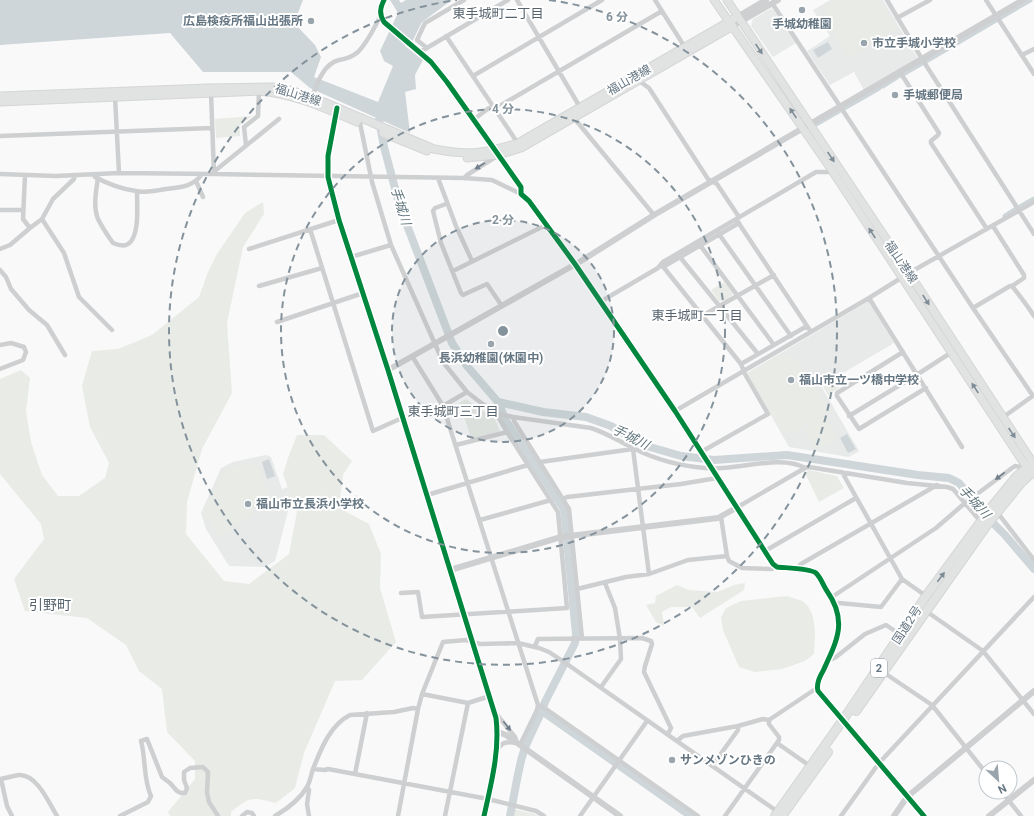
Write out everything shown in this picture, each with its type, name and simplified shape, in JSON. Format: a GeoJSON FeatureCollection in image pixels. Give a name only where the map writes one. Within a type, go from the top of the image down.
{"type":"FeatureCollection","features":[{"type":"Feature","properties":{"kind":"highway","name":"国道2号"},"geometry":{"type":"LineString","coordinates":[[780,815],[845,722],[926,596],[983,523],[1032,468]]}},
{"type":"Feature","properties":{"kind":"highway","name":"国道2号"},"geometry":{"type":"LineString","coordinates":[[780,815],[810,766],[883,672],[926,611],[983,523]]}},
{"type":"Feature","properties":{"kind":"main road"},"geometry":{"type":"LineString","coordinates":[[714,0],[731,24]]}},
{"type":"Feature","properties":{"kind":"main road"},"geometry":{"type":"LineString","coordinates":[[727,0],[739,19]]}},
{"type":"Feature","properties":{"kind":"main road","name":"福山港線"},"geometry":{"type":"LineString","coordinates":[[520,145],[739,19],[831,169],[901,277],[1032,468]]}},
{"type":"Feature","properties":{"kind":"main road","name":"福山港線"},"geometry":{"type":"LineString","coordinates":[[731,24],[806,126],[909,273],[1002,418],[1032,468]]}},
{"type":"Feature","properties":{"kind":"main road","name":"福山港線"},"geometry":{"type":"LineString","coordinates":[[0,102],[259,91],[272,92],[299,98],[337,111],[412,142],[434,153],[453,158],[475,158],[520,145],[574,118],[582,110],[640,79],[687,50]]}},
{"type":"Feature","properties":{"kind":"main road","name":"福山港線"},"geometry":{"type":"LineString","coordinates":[[0,96],[258,86],[287,89],[313,95],[337,111]]}},
{"type":"Feature","properties":{"kind":"street"},"geometry":{"type":"LineString","coordinates":[[313,95],[328,65],[338,60],[350,58],[364,46],[380,17],[380,6],[384,0]]}},
{"type":"Feature","properties":{"kind":"street"},"geometry":{"type":"LineString","coordinates":[[427,48],[417,40],[425,22],[464,0]]}},
{"type":"Feature","properties":{"kind":"street"},"geometry":{"type":"LineString","coordinates":[[420,52],[508,0]]}},
{"type":"Feature","properties":{"kind":"street"},"geometry":{"type":"LineString","coordinates":[[516,0],[539,36],[582,110]]}},
{"type":"Feature","properties":{"kind":"street"},"geometry":{"type":"LineString","coordinates":[[473,76],[602,0]]}},
{"type":"Feature","properties":{"kind":"street"},"geometry":{"type":"LineString","coordinates":[[655,0],[687,50]]}},
{"type":"Feature","properties":{"kind":"street"},"geometry":{"type":"LineString","coordinates":[[887,0],[922,59],[1034,234]]}},
{"type":"Feature","properties":{"kind":"street"},"geometry":{"type":"LineString","coordinates":[[897,18],[930,0]]}},
{"type":"Feature","properties":{"kind":"street"},"geometry":{"type":"LineString","coordinates":[[986,0],[1034,74]]}},
{"type":"Feature","properties":{"kind":"street"},"geometry":{"type":"LineString","coordinates":[[388,370],[575,264],[654,215],[1023,0]]}},
{"type":"Feature","properties":{"kind":"street"},"geometry":{"type":"LineString","coordinates":[[739,19],[772,1],[973,308],[1034,396],[1002,418]]}},
{"type":"Feature","properties":{"kind":"street"},"geometry":{"type":"LineString","coordinates":[[473,120],[489,108],[498,107],[662,11]]}},
{"type":"Feature","properties":{"kind":"street"},"geometry":{"type":"LineString","coordinates":[[380,17],[431,62],[447,82],[521,187],[522,194]]}},
{"type":"Feature","properties":{"kind":"street"},"geometry":{"type":"LineString","coordinates":[[446,36],[520,145]]}},
{"type":"Feature","properties":{"kind":"street"},"geometry":{"type":"LineString","coordinates":[[1022,55],[1034,49]]}},
{"type":"Feature","properties":{"kind":"street"},"geometry":{"type":"LineString","coordinates":[[900,72],[939,133],[931,141],[931,143],[987,229]]}},
{"type":"Feature","properties":{"kind":"street"},"geometry":{"type":"LineString","coordinates":[[640,79],[642,83],[649,88],[708,179],[717,184],[738,220],[811,332]]}},
{"type":"Feature","properties":{"kind":"street"},"geometry":{"type":"LineString","coordinates":[[246,145],[244,127],[258,116],[259,91]]}},
{"type":"Feature","properties":{"kind":"street"},"geometry":{"type":"LineString","coordinates":[[211,93],[214,174]]}},
{"type":"Feature","properties":{"kind":"street"},"geometry":{"type":"LineString","coordinates":[[114,97],[119,174]]}},
{"type":"Feature","properties":{"kind":"street"},"geometry":{"type":"LineString","coordinates":[[337,111],[328,156],[328,177],[339,220],[388,370],[494,711],[498,732],[497,751],[484,816]]}},
{"type":"Feature","properties":{"kind":"street"},"geometry":{"type":"LineString","coordinates":[[574,118],[654,215]]}},
{"type":"Feature","properties":{"kind":"street"},"geometry":{"type":"LineString","coordinates":[[214,174],[216,170],[279,119]]}},
{"type":"Feature","properties":{"kind":"street"},"geometry":{"type":"LineString","coordinates":[[361,122],[373,177],[391,245],[443,362],[467,392],[497,413],[591,428],[603,432],[633,449],[662,460],[678,464],[710,467],[778,463],[797,464],[805,468]]}},
{"type":"Feature","properties":{"kind":"street"},"geometry":{"type":"LineString","coordinates":[[0,136],[212,128]]}},
{"type":"Feature","properties":{"kind":"street"},"geometry":{"type":"LineString","coordinates":[[464,178],[496,153]]}},
{"type":"Feature","properties":{"kind":"street"},"geometry":{"type":"LineString","coordinates":[[662,266],[663,262],[738,220],[816,172],[825,172],[831,169]]}},
{"type":"Feature","properties":{"kind":"street"},"geometry":{"type":"LineString","coordinates":[[0,174],[56,176],[92,174],[214,174],[464,178],[492,180],[522,194],[529,201],[575,264],[675,411],[736,508],[773,564],[777,567]]}},
{"type":"Feature","properties":{"kind":"street"},"geometry":{"type":"LineString","coordinates":[[92,174],[116,187],[137,192],[176,189],[196,181],[202,174]]}},
{"type":"Feature","properties":{"kind":"street"},"geometry":{"type":"LineString","coordinates":[[25,175],[23,219],[30,228]]}},
{"type":"Feature","properties":{"kind":"street"},"geometry":{"type":"LineString","coordinates":[[0,249],[10,245],[42,219],[53,199],[74,179],[76,175]]}},
{"type":"Feature","properties":{"kind":"street"},"geometry":{"type":"LineString","coordinates":[[98,178],[95,194],[96,211],[98,218],[113,243],[121,245],[128,244],[134,237],[138,208],[137,192]]}},
{"type":"Feature","properties":{"kind":"street"},"geometry":{"type":"LineString","coordinates":[[438,178],[446,204],[472,261]]}},
{"type":"Feature","properties":{"kind":"street"},"geometry":{"type":"LineString","coordinates":[[196,181],[203,197]]}},
{"type":"Feature","properties":{"kind":"street"},"geometry":{"type":"LineString","coordinates":[[675,411],[869,298],[901,277],[994,226],[1034,202]]}},
{"type":"Feature","properties":{"kind":"street"},"geometry":{"type":"LineString","coordinates":[[446,204],[435,208],[433,211],[441,243],[463,295],[487,284],[502,306]]}},
{"type":"Feature","properties":{"kind":"street"},"geometry":{"type":"LineString","coordinates":[[0,210],[23,210]]}},
{"type":"Feature","properties":{"kind":"street"},"geometry":{"type":"LineString","coordinates":[[42,219],[64,253],[79,297],[112,330]]}},
{"type":"Feature","properties":{"kind":"street"},"geometry":{"type":"LineString","coordinates":[[249,249],[339,220]]}},
{"type":"Feature","properties":{"kind":"street"},"geometry":{"type":"LineString","coordinates":[[600,302],[719,234],[738,220]]}},
{"type":"Feature","properties":{"kind":"street"},"geometry":{"type":"LineString","coordinates":[[453,271],[546,225]]}},
{"type":"Feature","properties":{"kind":"street"},"geometry":{"type":"LineString","coordinates":[[973,308],[1024,278],[1024,275],[994,226]]}},
{"type":"Feature","properties":{"kind":"street"},"geometry":{"type":"LineString","coordinates":[[310,229],[373,431],[402,418],[443,406],[467,392]]}},
{"type":"Feature","properties":{"kind":"street"},"geometry":{"type":"LineString","coordinates":[[719,234],[790,336]]}},
{"type":"Feature","properties":{"kind":"street"},"geometry":{"type":"LineString","coordinates":[[351,257],[391,245]]}},
{"type":"Feature","properties":{"kind":"street"},"geometry":{"type":"LineString","coordinates":[[700,245],[774,345]]}},
{"type":"Feature","properties":{"kind":"street"},"geometry":{"type":"LineString","coordinates":[[680,257],[758,354]]}},
{"type":"Feature","properties":{"kind":"street"},"geometry":{"type":"LineString","coordinates":[[662,266],[741,364],[768,414],[701,453]]}},
{"type":"Feature","properties":{"kind":"street"},"geometry":{"type":"LineString","coordinates":[[259,286],[322,268]]}},
{"type":"Feature","properties":{"kind":"street"},"geometry":{"type":"LineString","coordinates":[[0,270],[6,277],[11,289],[29,310],[47,325],[65,355]]}},
{"type":"Feature","properties":{"kind":"street"},"geometry":{"type":"LineString","coordinates":[[702,316],[774,276]]}},
{"type":"Feature","properties":{"kind":"street"},"geometry":{"type":"LineString","coordinates":[[1012,286],[1017,294],[1023,297],[1034,316]]}},
{"type":"Feature","properties":{"kind":"street"},"geometry":{"type":"LineString","coordinates":[[277,322],[363,293]]}},
{"type":"Feature","properties":{"kind":"street"},"geometry":{"type":"LineString","coordinates":[[869,298],[918,374],[962,447]]}},
{"type":"Feature","properties":{"kind":"street"},"geometry":{"type":"LineString","coordinates":[[741,364],[806,326]]}},
{"type":"Feature","properties":{"kind":"street"},"geometry":{"type":"LineString","coordinates":[[0,345],[11,343],[24,347],[26,352],[23,360],[0,369]]}},
{"type":"Feature","properties":{"kind":"street"},"geometry":{"type":"LineString","coordinates":[[903,352],[837,393],[837,396],[849,416],[859,429],[926,388]]}},
{"type":"Feature","properties":{"kind":"street"},"geometry":{"type":"LineString","coordinates":[[849,416],[952,352]]}},
{"type":"Feature","properties":{"kind":"street"},"geometry":{"type":"LineString","coordinates":[[412,356],[443,406],[518,643],[542,707],[618,763],[698,816]]}},
{"type":"Feature","properties":{"kind":"street"},"geometry":{"type":"LineString","coordinates":[[401,593],[418,592],[422,617],[567,608],[562,537],[558,512],[507,432],[497,413]]}},
{"type":"Feature","properties":{"kind":"street"},"geometry":{"type":"LineString","coordinates":[[510,416],[569,509],[581,638]]}},
{"type":"Feature","properties":{"kind":"street"},"geometry":{"type":"LineString","coordinates":[[456,445],[507,432]]}},
{"type":"Feature","properties":{"kind":"street"},"geometry":{"type":"LineString","coordinates":[[540,462],[633,449]]}},
{"type":"Feature","properties":{"kind":"street"},"geometry":{"type":"LineString","coordinates":[[633,449],[649,574]]}},
{"type":"Feature","properties":{"kind":"street"},"geometry":{"type":"LineString","coordinates":[[427,495],[528,465]]}},
{"type":"Feature","properties":{"kind":"street"},"geometry":{"type":"LineString","coordinates":[[832,597],[936,528],[965,502],[1015,466],[1032,468]]}},
{"type":"Feature","properties":{"kind":"street"},"geometry":{"type":"LineString","coordinates":[[450,570],[562,537],[721,517],[809,467],[907,483],[947,486],[953,489],[983,523]]}},
{"type":"Feature","properties":{"kind":"street"},"geometry":{"type":"LineString","coordinates":[[842,472],[902,579],[926,596]]}},
{"type":"Feature","properties":{"kind":"street"},"geometry":{"type":"LineString","coordinates":[[563,499],[567,497],[717,478]]}},
{"type":"Feature","properties":{"kind":"street"},"geometry":{"type":"LineString","coordinates":[[796,569],[801,564],[871,525],[937,485]]}},
{"type":"Feature","properties":{"kind":"street"},"geometry":{"type":"LineString","coordinates":[[765,551],[856,498]]}},
{"type":"Feature","properties":{"kind":"street"},"geometry":{"type":"LineString","coordinates":[[480,520],[550,500]]}},
{"type":"Feature","properties":{"kind":"street"},"geometry":{"type":"LineString","coordinates":[[994,512],[1034,560]]}},
{"type":"Feature","properties":{"kind":"street"},"geometry":{"type":"LineString","coordinates":[[677,741],[683,736],[738,726],[763,719],[769,720],[817,688],[820,677],[839,633],[838,615],[832,597],[814,572],[777,567],[771,569],[742,568],[729,561],[721,517]]}},
{"type":"Feature","properties":{"kind":"street"},"geometry":{"type":"LineString","coordinates":[[577,589],[626,577],[649,574],[688,560],[727,556]]}},
{"type":"Feature","properties":{"kind":"street"},"geometry":{"type":"LineString","coordinates":[[834,604],[839,603],[881,607],[902,579]]}},
{"type":"Feature","properties":{"kind":"street"},"geometry":{"type":"LineString","coordinates":[[601,687],[621,659],[620,639],[615,608],[605,583]]}},
{"type":"Feature","properties":{"kind":"street"},"geometry":{"type":"LineString","coordinates":[[841,816],[879,763],[1034,597]]}},
{"type":"Feature","properties":{"kind":"street"},"geometry":{"type":"LineString","coordinates":[[926,611],[983,651],[1034,714]]}},
{"type":"Feature","properties":{"kind":"street"},"geometry":{"type":"LineString","coordinates":[[828,661],[836,657],[865,634],[886,624],[901,635]]}},
{"type":"Feature","properties":{"kind":"street"},"geometry":{"type":"LineString","coordinates":[[535,646],[538,639],[648,639],[652,642],[652,644],[644,672],[670,728],[668,734]]}},
{"type":"Feature","properties":{"kind":"street"},"geometry":{"type":"LineString","coordinates":[[398,816],[422,694],[443,642],[466,640],[480,644],[518,643],[535,646],[549,652],[601,687],[647,721],[668,734],[780,815]]}},
{"type":"Feature","properties":{"kind":"street"},"geometry":{"type":"LineString","coordinates":[[883,672],[932,705],[978,763]]}},
{"type":"Feature","properties":{"kind":"street"},"geometry":{"type":"LineString","coordinates":[[817,688],[820,694],[924,816]]}},
{"type":"Feature","properties":{"kind":"street"},"geometry":{"type":"LineString","coordinates":[[894,816],[907,797],[1034,690]]}},
{"type":"Feature","properties":{"kind":"street"},"geometry":{"type":"LineString","coordinates":[[422,694],[468,703],[490,696]]}},
{"type":"Feature","properties":{"kind":"street"},"geometry":{"type":"LineString","coordinates":[[445,816],[468,703]]}},
{"type":"Feature","properties":{"kind":"street"},"geometry":{"type":"LineString","coordinates":[[522,747],[537,710],[542,707]]}},
{"type":"Feature","properties":{"kind":"street"},"geometry":{"type":"LineString","coordinates":[[275,816],[296,801],[307,787],[313,769],[324,746],[336,726],[350,715],[394,712],[413,708],[418,709]]}},
{"type":"Feature","properties":{"kind":"street"},"geometry":{"type":"LineString","coordinates":[[494,711],[522,747]]}},
{"type":"Feature","properties":{"kind":"street"},"geometry":{"type":"LineString","coordinates":[[355,774],[367,713]]}},
{"type":"Feature","properties":{"kind":"street"},"geometry":{"type":"LineString","coordinates":[[725,816],[777,743],[779,737],[769,724],[769,720]]}},
{"type":"Feature","properties":{"kind":"street"},"geometry":{"type":"LineString","coordinates":[[580,816],[647,721]]}},
{"type":"Feature","properties":{"kind":"street"},"geometry":{"type":"LineString","coordinates":[[712,766],[738,730],[738,726]]}},
{"type":"Feature","properties":{"kind":"street"},"geometry":{"type":"LineString","coordinates":[[498,732],[506,735],[620,816]]}},
{"type":"Feature","properties":{"kind":"street"},"geometry":{"type":"LineString","coordinates":[[120,816],[148,802],[151,796],[146,787],[145,760],[141,741],[147,739],[162,777],[181,793],[185,793],[187,788],[184,780],[184,772],[190,768],[203,767],[208,772],[207,793],[209,802],[218,816]]}},
{"type":"Feature","properties":{"kind":"street"},"geometry":{"type":"LineString","coordinates":[[497,751],[503,743],[507,742],[522,747]]}},
{"type":"Feature","properties":{"kind":"street"},"geometry":{"type":"LineString","coordinates":[[777,743],[810,766]]}},
{"type":"Feature","properties":{"kind":"street"},"geometry":{"type":"LineString","coordinates":[[313,769],[328,769],[488,799],[536,810],[544,816]]}},
{"type":"Feature","properties":{"kind":"street"},"geometry":{"type":"LineString","coordinates":[[12,816],[7,806],[0,779],[20,775],[28,777],[35,782],[57,816]]}},
{"type":"Feature","properties":{"kind":"street"},"geometry":{"type":"LineString","coordinates":[[1018,792],[1034,780]]}},
{"type":"Feature","properties":{"kind":"street"},"geometry":{"type":"LineString","coordinates":[[307,787],[309,790],[307,804],[309,816]]}},
{"type":"Feature","properties":{"kind":"street"},"geometry":{"type":"LineString","coordinates":[[989,816],[1008,800],[1021,816]]}},
{"type":"Feature","properties":{"kind":"street"},"geometry":{"type":"LineString","coordinates":[[0,807],[7,806]]}},
{"type":"Feature","properties":{"kind":"street"},"geometry":{"type":"LineString","coordinates":[[242,816],[247,812],[252,813],[254,816]]}},
{"type":"Feature","properties":{"kind":"shaded area"},"geometry":{"type":"Polygon","coordinates":[[[0,0],[303,0],[294,23],[315,45],[321,57],[314,77],[378,102],[393,66],[384,61],[380,51],[398,13],[390,0],[399,0],[401,3],[406,0],[452,0],[422,22],[413,40],[405,46],[423,60],[415,75],[416,89],[405,92],[410,133],[310,88],[291,72],[203,72],[170,33],[0,45],[0,0]]]}},
{"type":"Feature","properties":{"kind":"shaded area","name":"市立手城小学校"},"geometry":{"type":"Polygon","coordinates":[[[830,0],[883,0],[917,57],[916,60],[864,90],[854,72],[830,85],[807,51],[830,36],[813,10],[830,0]]]}},
{"type":"Feature","properties":{"kind":"shaded area"},"geometry":{"type":"Polygon","coordinates":[[[837,0],[880,0],[897,29],[849,57],[828,22],[831,20],[823,8],[837,0]]]}},
{"type":"Feature","properties":{"kind":"shaded area"},"geometry":{"type":"Polygon","coordinates":[[[772,8],[796,43],[773,57],[751,26],[753,19],[772,8]]]}},
{"type":"Feature","properties":{"kind":"shaded area"},"geometry":{"type":"Polygon","coordinates":[[[828,42],[832,49],[818,58],[813,50],[828,42]]]}},
{"type":"Feature","properties":{"kind":"shaded area"},"geometry":{"type":"Polygon","coordinates":[[[252,116],[240,125],[240,136],[216,138],[215,119],[252,116]]]}},
{"type":"Feature","properties":{"kind":"shaded area"},"geometry":{"type":"Polygon","coordinates":[[[263,202],[264,214],[243,247],[227,323],[232,393],[202,449],[187,502],[186,534],[224,581],[249,584],[289,554],[297,512],[283,474],[297,435],[324,435],[352,461],[343,475],[339,508],[369,524],[381,554],[380,588],[396,642],[362,680],[335,681],[304,753],[295,788],[276,803],[252,799],[237,807],[231,812],[231,816],[170,816],[168,812],[195,779],[195,761],[167,732],[162,689],[139,671],[126,645],[87,618],[25,611],[14,579],[44,539],[41,524],[0,474],[0,379],[21,370],[30,378],[26,411],[31,442],[42,475],[58,496],[79,496],[105,478],[109,463],[90,427],[82,386],[92,351],[118,349],[152,335],[199,297],[208,272],[217,254],[245,213],[263,202]]]}},
{"type":"Feature","properties":{"kind":"shaded area"},"geometry":{"type":"Polygon","coordinates":[[[724,282],[733,293],[728,299],[719,301],[711,290],[724,282]]]}},
{"type":"Feature","properties":{"kind":"shaded area","name":"福山市立一ツ橋中学校"},"geometry":{"type":"Polygon","coordinates":[[[869,302],[894,343],[821,386],[859,451],[849,457],[789,447],[747,373],[869,302]]]}},
{"type":"Feature","properties":{"kind":"shaded area"},"geometry":{"type":"Polygon","coordinates":[[[781,356],[792,357],[800,364],[830,410],[795,432],[782,433],[748,373],[773,358],[781,356]]]}},
{"type":"Feature","properties":{"kind":"shaded area"},"geometry":{"type":"Polygon","coordinates":[[[834,380],[839,388],[828,395],[823,387],[834,380]]]}},
{"type":"Feature","properties":{"kind":"shaded area"},"geometry":{"type":"Polygon","coordinates":[[[466,399],[483,411],[493,415],[500,431],[472,440],[459,403],[466,399]]]}},
{"type":"Feature","properties":{"kind":"shaded area"},"geometry":{"type":"Polygon","coordinates":[[[824,415],[835,434],[834,441],[820,449],[814,445],[804,428],[824,415]]]}},
{"type":"Feature","properties":{"kind":"shaded area"},"geometry":{"type":"Polygon","coordinates":[[[847,434],[856,449],[848,453],[840,438],[847,434]]]}},
{"type":"Feature","properties":{"kind":"shaded area","name":"福山市立長浜小学校"},"geometry":{"type":"Polygon","coordinates":[[[266,455],[271,457],[282,489],[288,487],[292,496],[275,561],[264,567],[229,566],[206,529],[201,513],[221,468],[233,462],[266,455]]]}},
{"type":"Feature","properties":{"kind":"shaded area"},"geometry":{"type":"Polygon","coordinates":[[[269,459],[275,476],[267,479],[262,462],[269,459]]]}},
{"type":"Feature","properties":{"kind":"shaded area"},"geometry":{"type":"Polygon","coordinates":[[[252,462],[258,466],[269,498],[252,509],[254,513],[220,537],[203,512],[223,473],[236,466],[252,462]]]}},
{"type":"Feature","properties":{"kind":"shaded area"},"geometry":{"type":"Polygon","coordinates":[[[809,470],[837,476],[844,488],[819,502],[805,473],[809,470]]]}},
{"type":"Feature","properties":{"kind":"shaded area"},"geometry":{"type":"Polygon","coordinates":[[[745,583],[744,590],[700,618],[692,607],[671,607],[662,612],[664,626],[656,622],[646,605],[655,603],[656,596],[677,585],[689,590],[717,592],[734,585],[745,583]]]}},
{"type":"Feature","properties":{"kind":"shaded area"},"geometry":{"type":"Polygon","coordinates":[[[787,596],[802,601],[811,611],[814,625],[814,654],[805,661],[782,669],[755,672],[739,667],[723,630],[721,617],[726,608],[741,601],[787,596]]]}},
{"type":"Feature","properties":{"kind":"shaded area"},"geometry":{"type":"Polygon","coordinates":[[[514,809],[535,814],[538,816],[513,816],[514,809]]]}},
{"type":"Feature","properties":{"kind":"waterway"},"geometry":{"type":"LineString","coordinates":[[926,61],[1030,0]]}},
{"type":"Feature","properties":{"kind":"waterway"},"geometry":{"type":"LineString","coordinates":[[903,74],[922,63]]}},
{"type":"Feature","properties":{"kind":"waterway"},"geometry":{"type":"LineString","coordinates":[[883,86],[900,75]]}},
{"type":"Feature","properties":{"kind":"waterway"},"geometry":{"type":"LineString","coordinates":[[844,108],[879,88]]}},
{"type":"Feature","properties":{"kind":"waterway"},"geometry":{"type":"LineString","coordinates":[[816,124],[842,109]]}},
{"type":"Feature","properties":{"kind":"waterway"},"geometry":{"type":"LineString","coordinates":[[379,120],[384,147],[400,207],[452,343],[467,366],[498,402],[506,421],[564,509],[576,634],[575,643],[545,702],[524,750],[510,816]]}},
{"type":"Feature","properties":{"kind":"waterway"},"geometry":{"type":"LineString","coordinates":[[1020,207],[1034,199]]}},
{"type":"Feature","properties":{"kind":"waterway"},"geometry":{"type":"LineString","coordinates":[[1005,216],[1016,209]]}},
{"type":"Feature","properties":{"kind":"waterway","name":"手城川"},"geometry":{"type":"LineString","coordinates":[[498,402],[543,412],[586,417],[611,426],[643,445],[681,456],[714,460],[787,455],[918,475],[949,478],[959,483],[1034,569]]}},
{"type":"Feature","properties":{"kind":"waterway"},"geometry":{"type":"LineString","coordinates":[[542,711],[691,816]]}},
{"type":"Feature","properties":{"kind":"cycle path"},"geometry":{"type":"LineString","coordinates":[[384,0],[381,11],[381,16],[384,22],[431,62],[447,82],[521,187],[521,194],[529,201],[575,264],[675,411],[773,564],[777,567],[813,571],[819,577],[833,602],[839,622],[836,640],[819,680],[818,691],[924,816]]}},
{"type":"Feature","properties":{"kind":"cycle path"},"geometry":{"type":"LineString","coordinates":[[337,108],[328,156],[328,177],[339,220],[388,370],[496,718],[496,755],[484,816]]}},
{"type":"Feature","properties":{"kind":"place","name":"手城幼稚園"},"geometry":{"type":"Point","coordinates":[802,10]}},
{"type":"Feature","properties":{"kind":"place","name":"広島検疫所福山出張所"},"geometry":{"type":"Point","coordinates":[311,21]}},
{"type":"Feature","properties":{"kind":"place","name":"市立手城小学校"},"geometry":{"type":"Point","coordinates":[864,43]}},
{"type":"Feature","properties":{"kind":"place","name":"手城郵便局"},"geometry":{"type":"Point","coordinates":[895,95]}},
{"type":"Feature","properties":{"kind":"place","name":"長浜幼稚園(休園中)"},"geometry":{"type":"Point","coordinates":[491,344]}},
{"type":"Feature","properties":{"kind":"place","name":"福山市立一ツ橋中学校"},"geometry":{"type":"Point","coordinates":[791,380]}},
{"type":"Feature","properties":{"kind":"place","name":"福山市立長浜小学校"},"geometry":{"type":"Point","coordinates":[248,504]}},
{"type":"Feature","properties":{"kind":"place","name":"サンメゾンひきの"},"geometry":{"type":"Point","coordinates":[672,760]}},
{"type":"Feature","properties":{"kind":"district","name":"東手城町二丁目"},"geometry":{"type":"Point","coordinates":[498,13]}},
{"type":"Feature","properties":{"kind":"district","name":"東手城町一丁目"},"geometry":{"type":"Point","coordinates":[697,315]}},
{"type":"Feature","properties":{"kind":"district","name":"東手城町三丁目"},"geometry":{"type":"Point","coordinates":[453,411]}},
{"type":"Feature","properties":{"kind":"district","name":"引野町"},"geometry":{"type":"Point","coordinates":[50,605]}}]}
